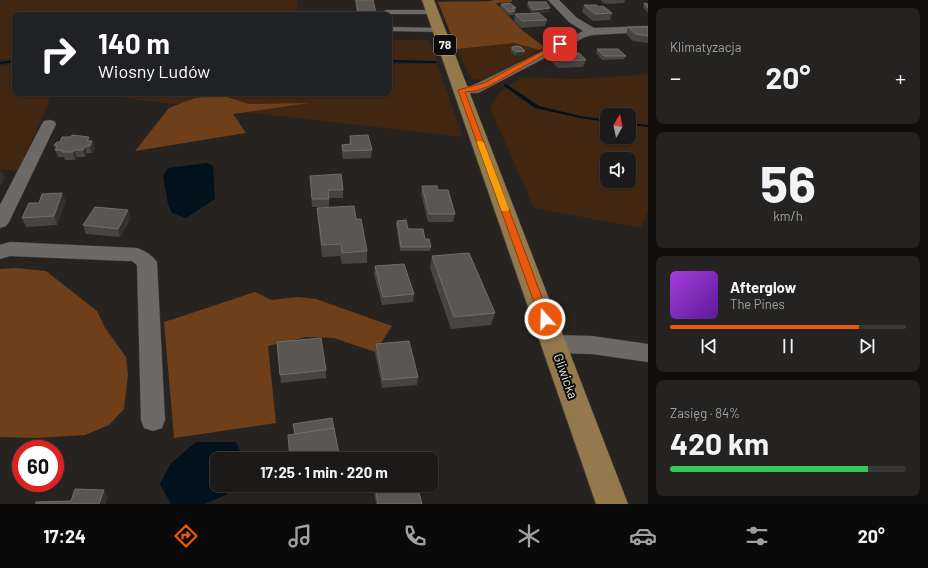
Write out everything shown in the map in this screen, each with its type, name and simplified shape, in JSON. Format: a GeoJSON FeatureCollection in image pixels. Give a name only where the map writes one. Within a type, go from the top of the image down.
{"type":"FeatureCollection","features":[{"type":"Feature","properties":{"kind":"main road","name":"Gliwicka"},"geometry":{"type":"LineString","coordinates":[[430,6],[612,504]]}},
{"type":"Feature","properties":{"kind":"street"},"geometry":{"type":"LineString","coordinates":[[553,0],[573,20],[592,32]]}},
{"type":"Feature","properties":{"kind":"street"},"geometry":{"type":"LineString","coordinates":[[461,90],[472,90],[484,85],[573,38],[592,32],[648,29]]}},
{"type":"Feature","properties":{"kind":"street"},"geometry":{"type":"LineString","coordinates":[[0,222],[49,124]]}},
{"type":"Feature","properties":{"kind":"street"},"geometry":{"type":"LineString","coordinates":[[0,252],[10,249],[127,254],[137,255],[148,262],[153,420]]}},
{"type":"Feature","properties":{"kind":"street"},"geometry":{"type":"LineString","coordinates":[[554,344],[592,345],[648,353]]}},
{"type":"Feature","properties":{"kind":"lane"},"geometry":{"type":"LineString","coordinates":[[386,12],[430,6]]}},
{"type":"Feature","properties":{"kind":"lane"},"geometry":{"type":"LineString","coordinates":[[392,30],[439,30]]}},
{"type":"Feature","properties":{"kind":"shaded area"},"geometry":{"type":"Polygon","coordinates":[[[298,0],[296,12],[12,12],[12,58],[0,60],[0,1],[298,0]]]}},
{"type":"Feature","properties":{"kind":"shaded area"},"geometry":{"type":"Polygon","coordinates":[[[512,0],[512,2],[496,3],[523,31],[546,48],[539,50],[514,43],[457,49],[438,2],[512,0]]]}},
{"type":"Feature","properties":{"kind":"shaded area"},"geometry":{"type":"Polygon","coordinates":[[[392,40],[428,40],[438,61],[392,60],[392,40]]]}},
{"type":"Feature","properties":{"kind":"shaded area"},"geometry":{"type":"Polygon","coordinates":[[[514,43],[539,50],[493,77],[481,81],[479,79],[473,79],[468,73],[457,49],[514,43]]]}},
{"type":"Feature","properties":{"kind":"shaded area"},"geometry":{"type":"Polygon","coordinates":[[[12,64],[12,96],[52,96],[19,170],[0,170],[0,66],[12,64]]]}},
{"type":"Feature","properties":{"kind":"shaded area"},"geometry":{"type":"Polygon","coordinates":[[[392,64],[437,64],[463,137],[113,96],[392,96],[392,64]]]}},
{"type":"Feature","properties":{"kind":"shaded area"},"geometry":{"type":"Polygon","coordinates":[[[648,74],[648,212],[641,228],[534,208],[490,108],[501,91],[522,77],[578,79],[648,74]]]}},
{"type":"Feature","properties":{"kind":"shaded area"},"geometry":{"type":"Polygon","coordinates":[[[224,96],[249,104],[309,103],[233,114],[246,133],[135,151],[169,108],[195,98],[224,96]]]}},
{"type":"Feature","properties":{"kind":"shaded area"},"geometry":{"type":"Polygon","coordinates":[[[16,268],[46,271],[97,311],[105,328],[126,357],[128,374],[124,409],[109,425],[85,435],[36,438],[0,437],[0,269],[16,268]]]}},
{"type":"Feature","properties":{"kind":"shaded area"},"geometry":{"type":"Polygon","coordinates":[[[255,292],[271,300],[298,297],[316,299],[392,326],[375,352],[334,338],[306,337],[268,346],[276,423],[174,438],[164,322],[255,292]]]}},
{"type":"Feature","properties":{"kind":"water"},"geometry":{"type":"Polygon","coordinates":[[[207,163],[213,166],[215,199],[186,218],[172,213],[168,204],[163,176],[168,168],[207,163]]]}},
{"type":"Feature","properties":{"kind":"water"},"geometry":{"type":"Polygon","coordinates":[[[196,442],[236,442],[240,451],[210,452],[210,492],[227,492],[226,495],[204,504],[171,504],[160,484],[171,463],[196,442]]]}},
{"type":"Feature","properties":{"kind":"building"},"geometry":{"type":"Polygon","coordinates":[[[356,0],[373,0],[376,12],[358,12],[356,0]]]}},
{"type":"Feature","properties":{"kind":"building"},"geometry":{"type":"Polygon","coordinates":[[[528,2],[546,2],[550,8],[533,10],[528,2]]]}},
{"type":"Feature","properties":{"kind":"building"},"geometry":{"type":"Polygon","coordinates":[[[510,3],[516,8],[512,8],[515,11],[509,12],[501,4],[510,3]]]}},
{"type":"Feature","properties":{"kind":"building"},"geometry":{"type":"Polygon","coordinates":[[[584,5],[596,5],[599,7],[603,6],[612,13],[595,14],[584,5]]]}},
{"type":"Feature","properties":{"kind":"building"},"geometry":{"type":"Polygon","coordinates":[[[539,13],[547,20],[522,21],[515,14],[539,13]]]}},
{"type":"Feature","properties":{"kind":"building"},"geometry":{"type":"Polygon","coordinates":[[[628,27],[648,27],[648,36],[636,34],[628,27]]]}},
{"type":"Feature","properties":{"kind":"building"},"geometry":{"type":"Polygon","coordinates":[[[512,47],[521,47],[525,51],[517,52],[512,49],[512,47]]]}},
{"type":"Feature","properties":{"kind":"building"},"geometry":{"type":"Polygon","coordinates":[[[597,49],[618,49],[626,56],[604,56],[597,49]]]}},
{"type":"Feature","properties":{"kind":"building"},"geometry":{"type":"Polygon","coordinates":[[[579,53],[586,60],[560,61],[553,54],[579,53]]]}},
{"type":"Feature","properties":{"kind":"building"},"geometry":{"type":"Polygon","coordinates":[[[72,135],[89,137],[87,141],[92,141],[90,146],[85,146],[83,150],[74,150],[73,152],[62,152],[63,150],[55,150],[57,146],[54,145],[57,142],[60,142],[62,137],[71,137],[72,135]]]}},
{"type":"Feature","properties":{"kind":"building"},"geometry":{"type":"Polygon","coordinates":[[[368,135],[372,150],[343,151],[342,145],[351,144],[350,136],[368,135]]]}},
{"type":"Feature","properties":{"kind":"building"},"geometry":{"type":"Polygon","coordinates":[[[341,174],[343,190],[328,190],[329,199],[312,199],[310,176],[341,174]]]}},
{"type":"Feature","properties":{"kind":"building"},"geometry":{"type":"Polygon","coordinates":[[[422,186],[437,186],[438,190],[448,190],[455,214],[429,214],[422,186]]]}},
{"type":"Feature","properties":{"kind":"building"},"geometry":{"type":"Polygon","coordinates":[[[62,193],[54,216],[22,218],[29,203],[39,203],[42,194],[62,193]]]}},
{"type":"Feature","properties":{"kind":"building"},"geometry":{"type":"Polygon","coordinates":[[[354,206],[356,219],[361,219],[367,251],[342,253],[341,244],[322,245],[317,208],[354,206]]]}},
{"type":"Feature","properties":{"kind":"building"},"geometry":{"type":"Polygon","coordinates":[[[95,207],[128,210],[118,229],[83,225],[95,207]]]}},
{"type":"Feature","properties":{"kind":"building"},"geometry":{"type":"Polygon","coordinates":[[[406,220],[408,229],[423,229],[425,239],[429,239],[431,247],[401,247],[397,221],[406,220]]]}},
{"type":"Feature","properties":{"kind":"building"},"geometry":{"type":"Polygon","coordinates":[[[469,253],[495,313],[454,317],[432,256],[469,253]]]}},
{"type":"Feature","properties":{"kind":"building"},"geometry":{"type":"Polygon","coordinates":[[[404,264],[414,294],[383,297],[375,266],[404,264]]]}},
{"type":"Feature","properties":{"kind":"building"},"geometry":{"type":"Polygon","coordinates":[[[321,338],[326,370],[280,375],[277,342],[321,338]]]}},
{"type":"Feature","properties":{"kind":"building"},"geometry":{"type":"Polygon","coordinates":[[[409,341],[418,377],[383,380],[376,344],[409,341]]]}},
{"type":"Feature","properties":{"kind":"building"},"geometry":{"type":"Polygon","coordinates":[[[332,418],[334,429],[295,434],[293,424],[332,418]]]}},
{"type":"Feature","properties":{"kind":"building"},"geometry":{"type":"Polygon","coordinates":[[[334,428],[339,452],[289,452],[288,435],[334,428]]]}},
{"type":"Feature","properties":{"kind":"building"},"geometry":{"type":"Polygon","coordinates":[[[75,489],[104,490],[99,504],[36,504],[36,502],[71,501],[75,489]]]}},
{"type":"Feature","properties":{"kind":"building"},"geometry":{"type":"Polygon","coordinates":[[[376,492],[419,492],[422,504],[378,504],[376,492]]]}},
{"type":"Feature","properties":{"kind":"waterway"},"geometry":{"type":"LineString","coordinates":[[0,63],[12,61]]}},
{"type":"Feature","properties":{"kind":"waterway"},"geometry":{"type":"LineString","coordinates":[[392,61],[435,62]]}},
{"type":"Feature","properties":{"kind":"waterway"},"geometry":{"type":"LineString","coordinates":[[505,85],[537,107],[600,120]]}},
{"type":"Feature","properties":{"kind":"waterway"},"geometry":{"type":"LineString","coordinates":[[636,125],[648,126]]}},
{"type":"Feature","properties":{"kind":"slow traffic"},"geometry":{"type":"LineString","coordinates":[[481,143],[505,209]]}},
{"type":"Feature","properties":{"kind":"route"},"geometry":{"type":"LineString","coordinates":[[545,319],[461,90],[472,90],[478,88],[560,44]]}}]}
